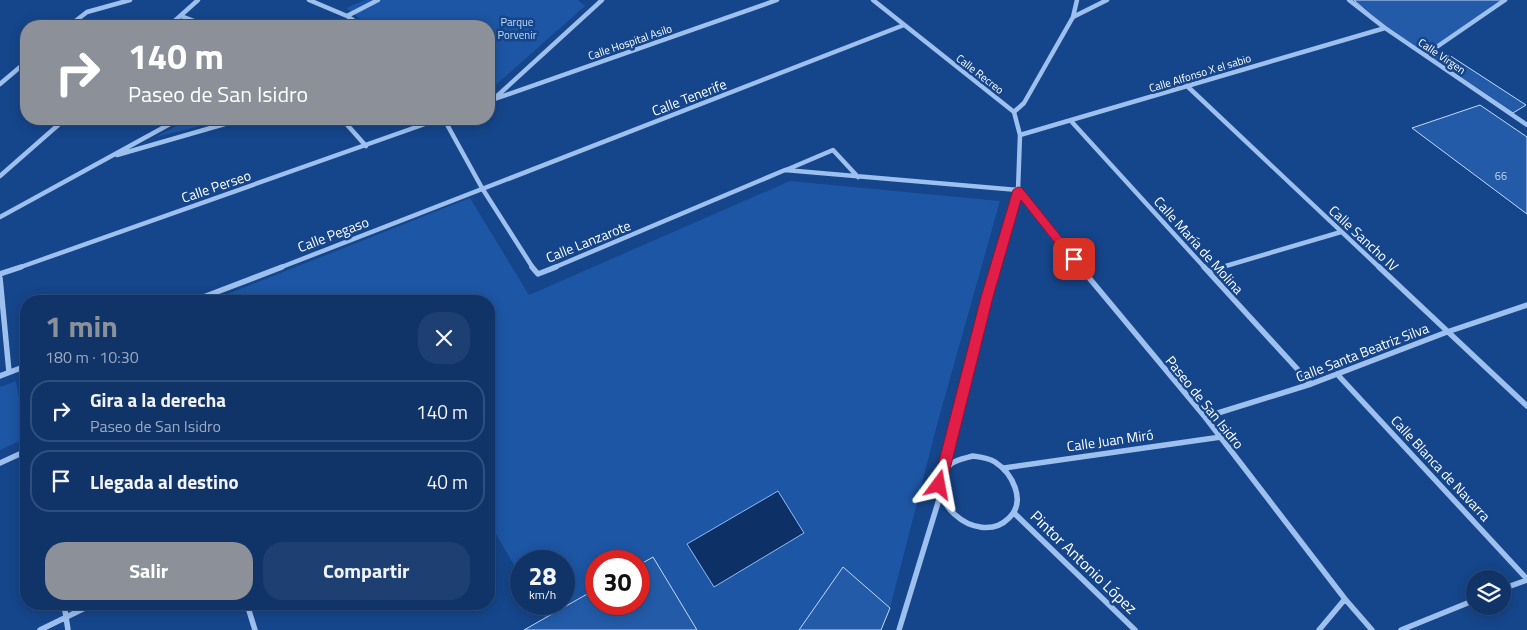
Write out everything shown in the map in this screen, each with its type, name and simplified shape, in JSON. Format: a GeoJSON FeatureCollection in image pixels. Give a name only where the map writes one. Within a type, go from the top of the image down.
{"type":"FeatureCollection","features":[{"type":"Feature","properties":{"kind":"street"},"geometry":{"type":"LineString","coordinates":[[77,20],[87,12],[130,0]]}},
{"type":"Feature","properties":{"kind":"street"},"geometry":{"type":"LineString","coordinates":[[176,20],[198,0]]}},
{"type":"Feature","properties":{"kind":"street"},"geometry":{"type":"LineString","coordinates":[[309,0],[353,20]]}},
{"type":"Feature","properties":{"kind":"street"},"geometry":{"type":"LineString","coordinates":[[347,16],[378,0]]}},
{"type":"Feature","properties":{"kind":"street"},"geometry":{"type":"LineString","coordinates":[[495,98],[602,0]]}},
{"type":"Feature","properties":{"kind":"street","name":"Calle Hospital Asilo"},"geometry":{"type":"LineString","coordinates":[[495,99],[777,0]]}},
{"type":"Feature","properties":{"kind":"street","name":"Calle Recreo"},"geometry":{"type":"LineString","coordinates":[[873,0],[1014,112]]}},
{"type":"Feature","properties":{"kind":"street"},"geometry":{"type":"LineString","coordinates":[[941,475],[946,467],[954,461],[973,456],[994,462],[1004,468],[1012,478],[1017,490],[1017,502],[1014,513],[997,526],[986,528],[974,526],[953,515],[945,506],[940,495],[939,485],[941,475],[987,297],[1018,190],[1020,135],[1014,112],[1024,103],[1073,18],[1077,0]]}},
{"type":"Feature","properties":{"kind":"street"},"geometry":{"type":"LineString","coordinates":[[1073,18],[1107,0]]}},
{"type":"Feature","properties":{"kind":"street","name":"Calle Virgen"},"geometry":{"type":"LineString","coordinates":[[1349,0],[1385,28],[1527,125]]}},
{"type":"Feature","properties":{"kind":"street"},"geometry":{"type":"LineString","coordinates":[[1425,55],[1505,0]]}},
{"type":"Feature","properties":{"kind":"street"},"geometry":{"type":"LineString","coordinates":[[180,16],[191,20]]}},
{"type":"Feature","properties":{"kind":"street","name":"Calle Tenerife"},"geometry":{"type":"LineString","coordinates":[[482,188],[904,25]]}},
{"type":"Feature","properties":{"kind":"street","name":"Calle Alfonso X el sabio"},"geometry":{"type":"LineString","coordinates":[[1020,135],[1385,28]]}},
{"type":"Feature","properties":{"kind":"street"},"geometry":{"type":"LineString","coordinates":[[0,84],[20,67]]}},
{"type":"Feature","properties":{"kind":"street","name":"Calle Sancho IV"},"geometry":{"type":"LineString","coordinates":[[1186,85],[1527,406]]}},
{"type":"Feature","properties":{"kind":"street","name":"Calle María de Molina"},"geometry":{"type":"LineString","coordinates":[[1071,121],[1311,384]]}},
{"type":"Feature","properties":{"kind":"street"},"geometry":{"type":"LineString","coordinates":[[0,176],[58,125]]}},
{"type":"Feature","properties":{"kind":"street"},"geometry":{"type":"LineString","coordinates":[[0,217],[168,125]]}},
{"type":"Feature","properties":{"kind":"street"},"geometry":{"type":"LineString","coordinates":[[107,158],[221,125]]}},
{"type":"Feature","properties":{"kind":"street"},"geometry":{"type":"LineString","coordinates":[[347,125],[366,146]]}},
{"type":"Feature","properties":{"kind":"street","name":"Calle Perseo"},"geometry":{"type":"LineString","coordinates":[[0,274],[423,125]]}},
{"type":"Feature","properties":{"kind":"street","name":"Calle Lanzarote"},"geometry":{"type":"LineString","coordinates":[[447,125],[482,188],[528,262],[538,274],[834,150],[858,177]]}},
{"type":"Feature","properties":{"kind":"street","name":"Calle Lanzarote"},"geometry":{"type":"LineString","coordinates":[[785,170],[1018,190]]}},
{"type":"Feature","properties":{"kind":"street","name":"Calle Pegaso"},"geometry":{"type":"LineString","coordinates":[[209,295],[482,188]]}},
{"type":"Feature","properties":{"kind":"street","name":"Paseo de San Isidro"},"geometry":{"type":"LineString","coordinates":[[1018,190],[1106,300],[1205,417],[1345,599],[1372,630]]}},
{"type":"Feature","properties":{"kind":"street"},"geometry":{"type":"LineString","coordinates":[[1208,271],[1341,232]]}},
{"type":"Feature","properties":{"kind":"street"},"geometry":{"type":"LineString","coordinates":[[0,278],[9,372]]}},
{"type":"Feature","properties":{"kind":"street","name":"Calle Santa Beatriz Silva"},"geometry":{"type":"LineString","coordinates":[[1205,417],[1311,384],[1447,332],[1527,305]]}},
{"type":"Feature","properties":{"kind":"street"},"geometry":{"type":"LineString","coordinates":[[0,376],[20,368]]}},
{"type":"Feature","properties":{"kind":"street","name":"Calle Blanca de Navarra"},"geometry":{"type":"LineString","coordinates":[[1337,374],[1527,579]]}},
{"type":"Feature","properties":{"kind":"street","name":"Calle Juan Miró"},"geometry":{"type":"LineString","coordinates":[[1004,468],[1221,437]]}},
{"type":"Feature","properties":{"kind":"street"},"geometry":{"type":"LineString","coordinates":[[0,463],[20,454]]}},
{"type":"Feature","properties":{"kind":"street"},"geometry":{"type":"LineString","coordinates":[[899,630],[940,495]]}},
{"type":"Feature","properties":{"kind":"street","name":"Pintor Antonio López"},"geometry":{"type":"LineString","coordinates":[[1014,513],[1135,630]]}},
{"type":"Feature","properties":{"kind":"street"},"geometry":{"type":"LineString","coordinates":[[1511,585],[1527,579]]}},
{"type":"Feature","properties":{"kind":"street"},"geometry":{"type":"LineString","coordinates":[[1320,630],[1345,599]]}},
{"type":"Feature","properties":{"kind":"street"},"geometry":{"type":"LineString","coordinates":[[1401,630],[1466,604]]}},
{"type":"Feature","properties":{"kind":"street"},"geometry":{"type":"LineString","coordinates":[[65,610],[68,630]]}},
{"type":"Feature","properties":{"kind":"street"},"geometry":{"type":"LineString","coordinates":[[40,630],[81,610]]}},
{"type":"Feature","properties":{"kind":"street"},"geometry":{"type":"LineString","coordinates":[[249,610],[254,630]]}},
{"type":"Feature","properties":{"kind":"green space","name":"Parque Porvenir"},"geometry":{"type":"Polygon","coordinates":[[[365,0],[578,0],[585,6],[495,86],[495,20],[362,20],[346,8],[365,0]]]}},
{"type":"Feature","properties":{"kind":"green space"},"geometry":{"type":"Polygon","coordinates":[[[178,125],[204,125],[156,137],[178,125]]]}},
{"type":"Feature","properties":{"kind":"green space"},"geometry":{"type":"Polygon","coordinates":[[[790,181],[1000,201],[937,425],[890,608],[843,567],[799,630],[697,630],[652,557],[650,558],[650,550],[585,550],[585,595],[575,601],[575,550],[510,550],[510,558],[495,532],[495,295],[225,295],[470,198],[529,295],[790,181]]]}},
{"type":"Feature","properties":{"kind":"green space"},"geometry":{"type":"Polygon","coordinates":[[[16,381],[20,404],[20,441],[0,450],[0,387],[16,381]]]}},
{"type":"Feature","properties":{"kind":"shaded area"},"geometry":{"type":"Polygon","coordinates":[[[778,491],[804,533],[714,587],[687,544],[778,491]]]}},
{"type":"Feature","properties":{"kind":"building"},"geometry":{"type":"Polygon","coordinates":[[[1354,0],[1505,0],[1425,55],[1385,28],[1354,0]]]}},
{"type":"Feature","properties":{"kind":"building"},"geometry":{"type":"Polygon","coordinates":[[[1446,53],[1526,105],[1513,113],[1432,59],[1446,53]]]}},
{"type":"Feature","properties":{"kind":"building"},"geometry":{"type":"Polygon","coordinates":[[[1480,105],[1527,137],[1527,214],[1412,128],[1480,105]]]}},
{"type":"Feature","properties":{"kind":"building"},"geometry":{"type":"Polygon","coordinates":[[[653,557],[697,630],[524,630],[550,615],[575,615],[575,601],[585,595],[585,615],[650,615],[650,559],[653,557]]]}},
{"type":"Feature","properties":{"kind":"building"},"geometry":{"type":"Polygon","coordinates":[[[843,567],[890,608],[881,630],[799,630],[843,567]]]}},
{"type":"Feature","properties":{"kind":"route"},"geometry":{"type":"LineString","coordinates":[[939,485],[987,297],[1018,190],[1074,259]]}}]}
